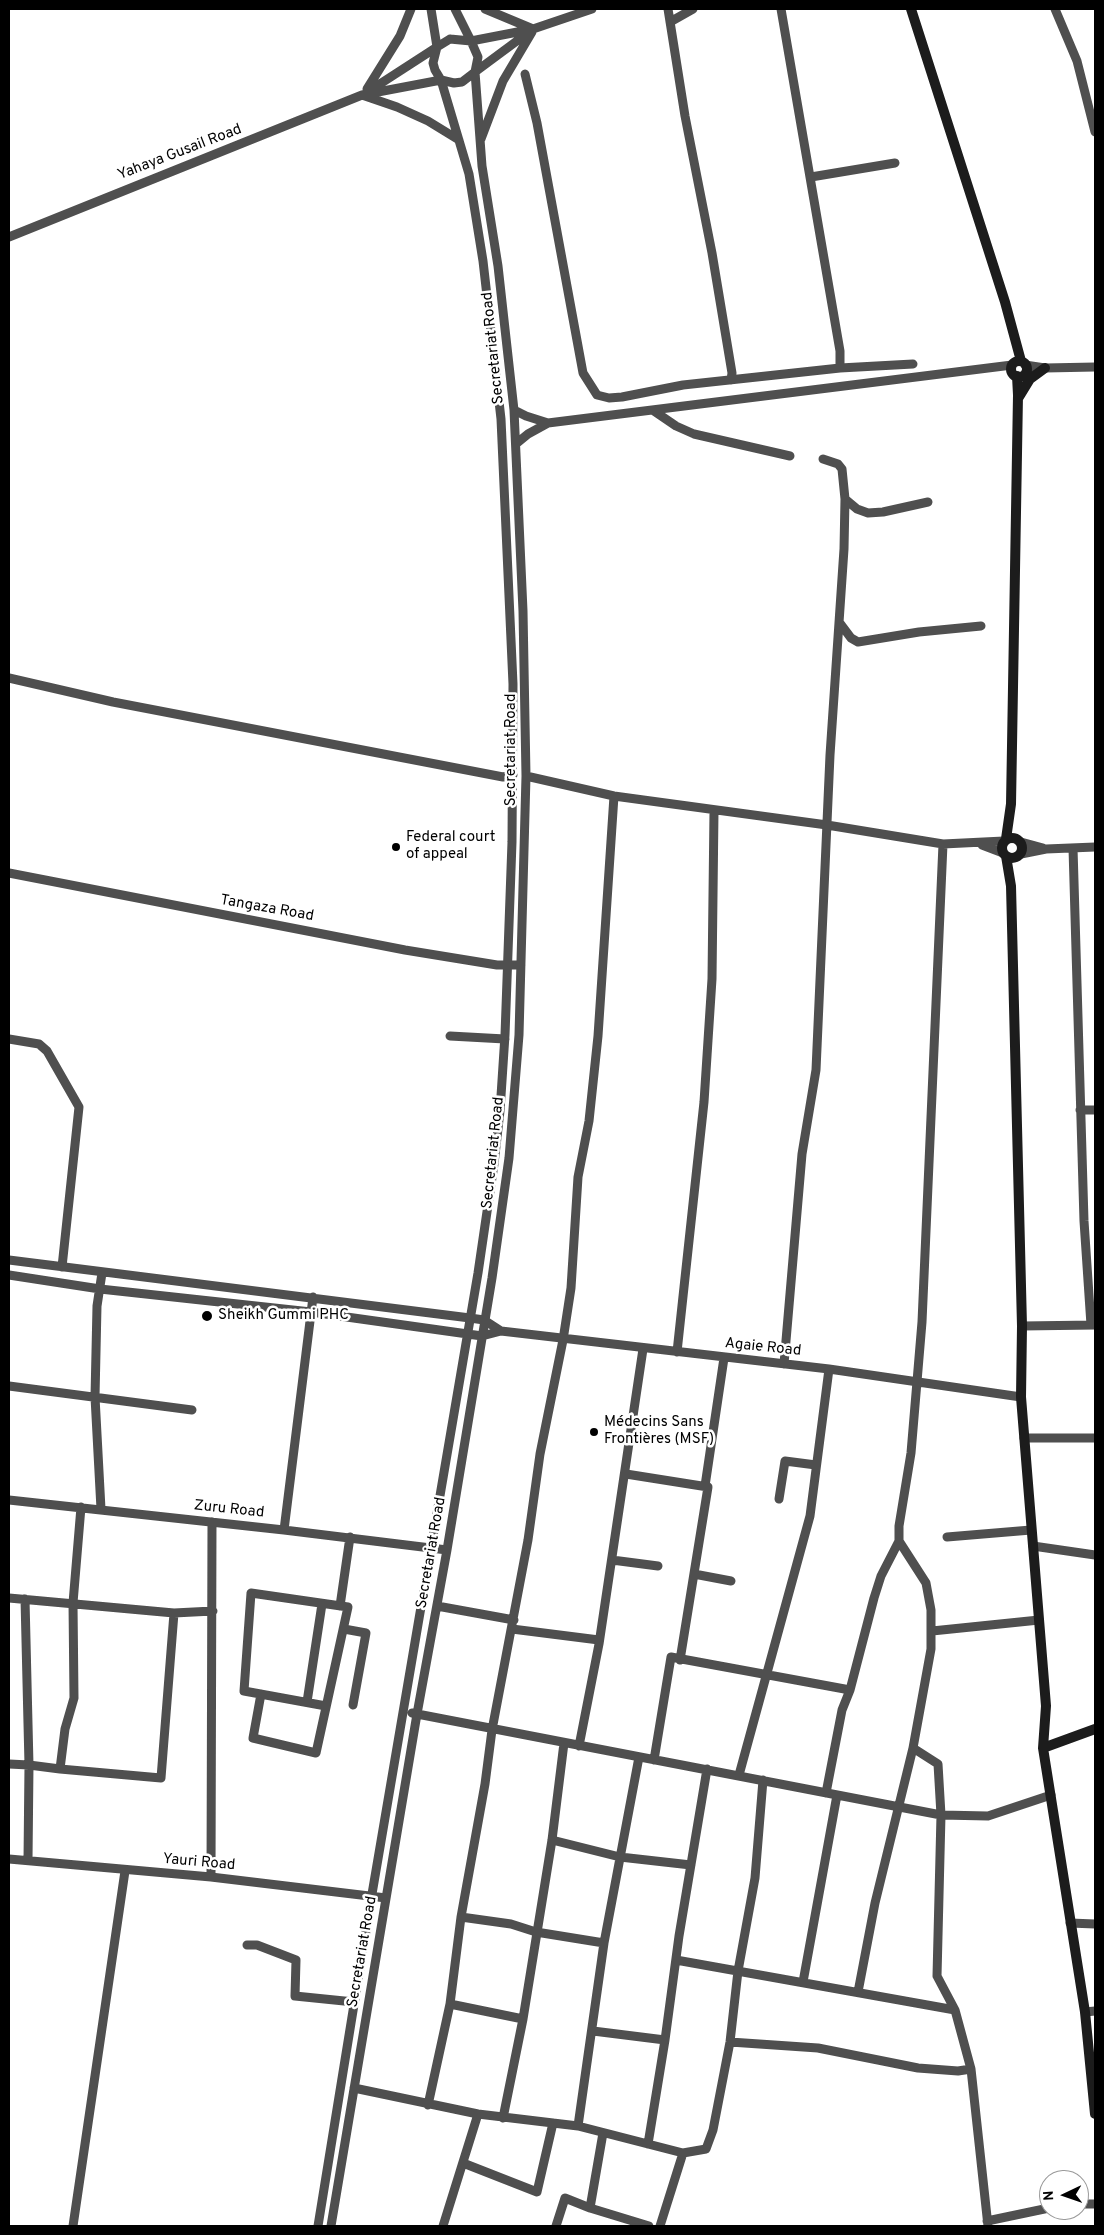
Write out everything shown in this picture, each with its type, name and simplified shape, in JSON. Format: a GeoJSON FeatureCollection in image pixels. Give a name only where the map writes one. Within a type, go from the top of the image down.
{"type":"FeatureCollection","features":[{"type":"Feature","properties":{"kind":"street"},"geometry":{"type":"LineString","coordinates":[[411,9],[400,36],[377,76],[362,95],[397,107],[428,121],[459,140]]}},
{"type":"Feature","properties":{"kind":"street"},"geometry":{"type":"LineString","coordinates":[[431,9],[437,47],[433,63],[442,80],[454,83],[462,82],[533,29]]}},
{"type":"Feature","properties":{"kind":"street"},"geometry":{"type":"LineString","coordinates":[[455,9],[478,57],[475,72]]}},
{"type":"Feature","properties":{"kind":"street"},"geometry":{"type":"LineString","coordinates":[[485,9],[533,29]]}},
{"type":"Feature","properties":{"kind":"street"},"geometry":{"type":"LineString","coordinates":[[437,47],[450,39],[471,41],[533,29],[592,9]]}},
{"type":"Feature","properties":{"kind":"street"},"geometry":{"type":"LineString","coordinates":[[668,9],[685,116],[712,253],[732,373],[731,380]]}},
{"type":"Feature","properties":{"kind":"street"},"geometry":{"type":"LineString","coordinates":[[670,22],[693,9]]}},
{"type":"Feature","properties":{"kind":"street"},"geometry":{"type":"LineString","coordinates":[[781,9],[840,351],[840,368]]}},
{"type":"Feature","properties":{"kind":"street"},"geometry":{"type":"LineString","coordinates":[[911,9],[1005,302],[1019,368],[1011,804],[1004,854],[1011,886],[1022,1326],[1020,1398],[1046,1706],[1043,1748],[1070,1923],[1090,2012],[1095,2114]]}},
{"type":"Feature","properties":{"kind":"street"},"geometry":{"type":"LineString","coordinates":[[1055,9],[1077,61],[1095,132]]}},
{"type":"Feature","properties":{"kind":"street"},"geometry":{"type":"LineString","coordinates":[[480,142],[503,81],[533,29]]}},
{"type":"Feature","properties":{"kind":"street","name":"Yahaya Gusail Road"},"geometry":{"type":"LineString","coordinates":[[9,237],[362,95],[437,47]]}},
{"type":"Feature","properties":{"kind":"street","name":"Secretariat Road"},"geometry":{"type":"LineString","coordinates":[[331,2226],[482,1336],[509,1158],[517,1064],[526,776],[526,682],[517,443],[498,266],[482,166],[475,72]]}},
{"type":"Feature","properties":{"kind":"street"},"geometry":{"type":"LineString","coordinates":[[525,74],[539,133],[584,374],[594,392],[609,398],[622,397],[683,385],[840,368],[913,364]]}},
{"type":"Feature","properties":{"kind":"street","name":"Yahaya Gusail Road"},"geometry":{"type":"LineString","coordinates":[[362,95],[442,80]]}},
{"type":"Feature","properties":{"kind":"street","name":"Secretariat Road"},"geometry":{"type":"LineString","coordinates":[[318,2226],[372,1894],[470,1318],[494,1164],[505,1039],[513,775],[513,684],[501,419],[483,261],[469,174],[442,80]]}},
{"type":"Feature","properties":{"kind":"street"},"geometry":{"type":"LineString","coordinates":[[811,177],[895,163]]}},
{"type":"Feature","properties":{"kind":"street"},"geometry":{"type":"LineString","coordinates":[[517,443],[528,434],[548,423],[992,369],[1095,367]]}},
{"type":"Feature","properties":{"kind":"street"},"geometry":{"type":"LineString","coordinates":[[1018,397],[1030,379],[1044,368]]}},
{"type":"Feature","properties":{"kind":"street"},"geometry":{"type":"LineString","coordinates":[[514,410],[548,423]]}},
{"type":"Feature","properties":{"kind":"street"},"geometry":{"type":"LineString","coordinates":[[654,411],[676,426],[694,434],[790,456]]}},
{"type":"Feature","properties":{"kind":"street"},"geometry":{"type":"LineString","coordinates":[[784,1364],[802,1154],[816,1070],[845,499],[841,466],[823,459]]}},
{"type":"Feature","properties":{"kind":"street"},"geometry":{"type":"LineString","coordinates":[[845,499],[857,509],[868,513],[883,512],[928,502]]}},
{"type":"Feature","properties":{"kind":"street"},"geometry":{"type":"LineString","coordinates":[[839,622],[851,638],[858,642],[919,632],[981,626]]}},
{"type":"Feature","properties":{"kind":"street"},"geometry":{"type":"LineString","coordinates":[[9,678],[113,702],[504,777],[513,775]]}},
{"type":"Feature","properties":{"kind":"street"},"geometry":{"type":"LineString","coordinates":[[526,776],[614,796],[827,825],[943,844],[980,844],[1020,840],[1046,849]]}},
{"type":"Feature","properties":{"kind":"street"},"geometry":{"type":"LineString","coordinates":[[428,2105],[450,2004],[461,1917],[485,1784],[492,1730],[528,1540],[540,1454],[564,1340],[570,1288],[578,1177],[589,1121],[598,1036],[614,796]]}},
{"type":"Feature","properties":{"kind":"street"},"geometry":{"type":"LineString","coordinates":[[1011,804],[1020,840],[1019,855],[1011,886]]}},
{"type":"Feature","properties":{"kind":"street"},"geometry":{"type":"LineString","coordinates":[[677,1352],[704,1102],[712,979],[714,811]]}},
{"type":"Feature","properties":{"kind":"street"},"geometry":{"type":"LineString","coordinates":[[826,1793],[842,1710],[850,1690],[881,1576],[899,1541],[899,1526],[912,1453],[918,1381],[943,844]]}},
{"type":"Feature","properties":{"kind":"street"},"geometry":{"type":"LineString","coordinates":[[980,844],[1012,858],[1046,849],[1095,847]]}},
{"type":"Feature","properties":{"kind":"street"},"geometry":{"type":"LineString","coordinates":[[1022,1326],[1093,1325],[1084,1221],[1072,848]]}},
{"type":"Feature","properties":{"kind":"street","name":"Tangaza Road"},"geometry":{"type":"LineString","coordinates":[[9,873],[405,950],[507,965],[521,965]]}},
{"type":"Feature","properties":{"kind":"street"},"geometry":{"type":"LineString","coordinates":[[450,1036],[505,1039]]}},
{"type":"Feature","properties":{"kind":"street"},"geometry":{"type":"LineString","coordinates":[[9,1039],[39,1044],[47,1051],[79,1108],[62,1267]]}},
{"type":"Feature","properties":{"kind":"street"},"geometry":{"type":"LineString","coordinates":[[1080,1110],[1095,1110]]}},
{"type":"Feature","properties":{"kind":"street"},"geometry":{"type":"LineString","coordinates":[[9,1260],[484,1320],[501,1331]]}},
{"type":"Feature","properties":{"kind":"street"},"geometry":{"type":"LineString","coordinates":[[101,1509],[95,1397],[97,1306],[102,1272]]}},
{"type":"Feature","properties":{"kind":"street"},"geometry":{"type":"LineString","coordinates":[[9,1275],[100,1289],[427,1326],[482,1336],[501,1331]]}},
{"type":"Feature","properties":{"kind":"street"},"geometry":{"type":"LineString","coordinates":[[284,1530],[313,1297]]}},
{"type":"Feature","properties":{"kind":"street","name":"Agaie Road"},"geometry":{"type":"LineString","coordinates":[[501,1331],[564,1340],[829,1369],[1020,1398]]}},
{"type":"Feature","properties":{"kind":"street"},"geometry":{"type":"LineString","coordinates":[[579,1746],[600,1640],[643,1349]]}},
{"type":"Feature","properties":{"kind":"street"},"geometry":{"type":"LineString","coordinates":[[705,1486],[724,1358]]}},
{"type":"Feature","properties":{"kind":"street"},"geometry":{"type":"LineString","coordinates":[[740,1775],[810,1516],[829,1369]]}},
{"type":"Feature","properties":{"kind":"street"},"geometry":{"type":"LineString","coordinates":[[9,1386],[192,1410]]}},
{"type":"Feature","properties":{"kind":"street"},"geometry":{"type":"LineString","coordinates":[[1024,1438],[1095,1438]]}},
{"type":"Feature","properties":{"kind":"street"},"geometry":{"type":"LineString","coordinates":[[779,1500],[785,1461],[816,1466]]}},
{"type":"Feature","properties":{"kind":"street"},"geometry":{"type":"LineString","coordinates":[[626,1474],[708,1486],[680,1660]]}},
{"type":"Feature","properties":{"kind":"street","name":"Zuru Road"},"geometry":{"type":"LineString","coordinates":[[9,1500],[447,1550]]}},
{"type":"Feature","properties":{"kind":"street"},"geometry":{"type":"LineString","coordinates":[[60,1769],[65,1729],[74,1698],[73,1603],[81,1507]]}},
{"type":"Feature","properties":{"kind":"street"},"geometry":{"type":"LineString","coordinates":[[211,1878],[212,1522]]}},
{"type":"Feature","properties":{"kind":"street"},"geometry":{"type":"LineString","coordinates":[[947,1537],[1031,1530]]}},
{"type":"Feature","properties":{"kind":"street"},"geometry":{"type":"LineString","coordinates":[[340,1606],[350,1538]]}},
{"type":"Feature","properties":{"kind":"street"},"geometry":{"type":"LineString","coordinates":[[858,1992],[875,1903],[928,1678],[932,1631],[931,1610],[926,1583],[899,1541]]}},
{"type":"Feature","properties":{"kind":"street"},"geometry":{"type":"LineString","coordinates":[[1033,1546],[1095,1555]]}},
{"type":"Feature","properties":{"kind":"street"},"geometry":{"type":"LineString","coordinates":[[612,1560],[658,1566]]}},
{"type":"Feature","properties":{"kind":"street"},"geometry":{"type":"LineString","coordinates":[[694,1574],[731,1581]]}},
{"type":"Feature","properties":{"kind":"street"},"geometry":{"type":"LineString","coordinates":[[261,1694],[253,1738],[316,1754],[348,1607],[251,1593],[244,1691],[261,1694],[306,1702],[326,1706]]}},
{"type":"Feature","properties":{"kind":"street"},"geometry":{"type":"LineString","coordinates":[[9,1598],[174,1613],[213,1611]]}},
{"type":"Feature","properties":{"kind":"street"},"geometry":{"type":"LineString","coordinates":[[25,1599],[28,1860]]}},
{"type":"Feature","properties":{"kind":"street"},"geometry":{"type":"LineString","coordinates":[[306,1702],[322,1604]]}},
{"type":"Feature","properties":{"kind":"street"},"geometry":{"type":"LineString","coordinates":[[437,1606],[513,1624],[600,1640]]}},
{"type":"Feature","properties":{"kind":"street"},"geometry":{"type":"LineString","coordinates":[[9,1764],[160,1778],[174,1613]]}},
{"type":"Feature","properties":{"kind":"street"},"geometry":{"type":"LineString","coordinates":[[932,1631],[1039,1620]]}},
{"type":"Feature","properties":{"kind":"street"},"geometry":{"type":"LineString","coordinates":[[344,1629],[366,1633],[353,1705]]}},
{"type":"Feature","properties":{"kind":"street"},"geometry":{"type":"LineString","coordinates":[[654,1760],[671,1657],[850,1690]]}},
{"type":"Feature","properties":{"kind":"street"},"geometry":{"type":"LineString","coordinates":[[404,1711],[492,1730],[941,1814],[988,1816],[1051,1795]]}},
{"type":"Feature","properties":{"kind":"street"},"geometry":{"type":"LineString","coordinates":[[1043,1748],[1095,1729]]}},
{"type":"Feature","properties":{"kind":"street"},"geometry":{"type":"LineString","coordinates":[[503,2118],[523,2019],[552,1840],[564,1743]]}},
{"type":"Feature","properties":{"kind":"street"},"geometry":{"type":"LineString","coordinates":[[913,1748],[938,1764],[941,1814],[937,1976],[955,2010],[971,2069],[987,2223],[1003,2216],[1039,2210]]}},
{"type":"Feature","properties":{"kind":"street"},"geometry":{"type":"LineString","coordinates":[[578,2126],[604,1943],[639,1757]]}},
{"type":"Feature","properties":{"kind":"street"},"geometry":{"type":"LineString","coordinates":[[648,2144],[666,2040],[676,1960],[707,1769]]}},
{"type":"Feature","properties":{"kind":"street"},"geometry":{"type":"LineString","coordinates":[[354,2088],[478,2114],[578,2126],[683,2153],[706,2149],[710,2144],[730,2042],[738,1972],[755,1878],[763,1780]]}},
{"type":"Feature","properties":{"kind":"street"},"geometry":{"type":"LineString","coordinates":[[803,1982],[837,1795]]}},
{"type":"Feature","properties":{"kind":"street"},"geometry":{"type":"LineString","coordinates":[[552,1840],[620,1857],[691,1864]]}},
{"type":"Feature","properties":{"kind":"street","name":"Yauri Road"},"geometry":{"type":"LineString","coordinates":[[9,1858],[372,1894],[386,1898]]}},
{"type":"Feature","properties":{"kind":"street"},"geometry":{"type":"LineString","coordinates":[[73,2226],[125,1871]]}},
{"type":"Feature","properties":{"kind":"street"},"geometry":{"type":"LineString","coordinates":[[461,1917],[511,1924],[536,1932],[604,1943]]}},
{"type":"Feature","properties":{"kind":"street"},"geometry":{"type":"LineString","coordinates":[[1070,1923],[1095,1924]]}},
{"type":"Feature","properties":{"kind":"street"},"geometry":{"type":"LineString","coordinates":[[247,1945],[257,1945],[296,1960],[295,1996],[354,2002]]}},
{"type":"Feature","properties":{"kind":"street"},"geometry":{"type":"LineString","coordinates":[[676,1960],[955,2010]]}},
{"type":"Feature","properties":{"kind":"street"},"geometry":{"type":"LineString","coordinates":[[450,2004],[523,2019]]}},
{"type":"Feature","properties":{"kind":"street"},"geometry":{"type":"LineString","coordinates":[[593,2031],[666,2040]]}},
{"type":"Feature","properties":{"kind":"street"},"geometry":{"type":"LineString","coordinates":[[730,2042],[818,2048],[918,2068],[958,2071],[971,2069]]}},
{"type":"Feature","properties":{"kind":"street"},"geometry":{"type":"LineString","coordinates":[[443,2226],[478,2114]]}},
{"type":"Feature","properties":{"kind":"street"},"geometry":{"type":"LineString","coordinates":[[463,2163],[537,2192],[553,2123]]}},
{"type":"Feature","properties":{"kind":"street"},"geometry":{"type":"LineString","coordinates":[[590,2208],[603,2133]]}},
{"type":"Feature","properties":{"kind":"street"},"geometry":{"type":"LineString","coordinates":[[660,2226],[683,2153]]}},
{"type":"Feature","properties":{"kind":"street"},"geometry":{"type":"LineString","coordinates":[[556,2226],[565,2198],[590,2208],[649,2226]]}},
{"type":"Feature","properties":{"kind":"place","name":"Federal court of appeal"},"geometry":{"type":"Point","coordinates":[396,847]}},
{"type":"Feature","properties":{"kind":"place","name":"Sheikh Gummi PHC"},"geometry":{"type":"Point","coordinates":[207,1316]}},
{"type":"Feature","properties":{"kind":"place","name":"Médecins Sans Frontières (MSF)"},"geometry":{"type":"Point","coordinates":[594,1432]}}]}
